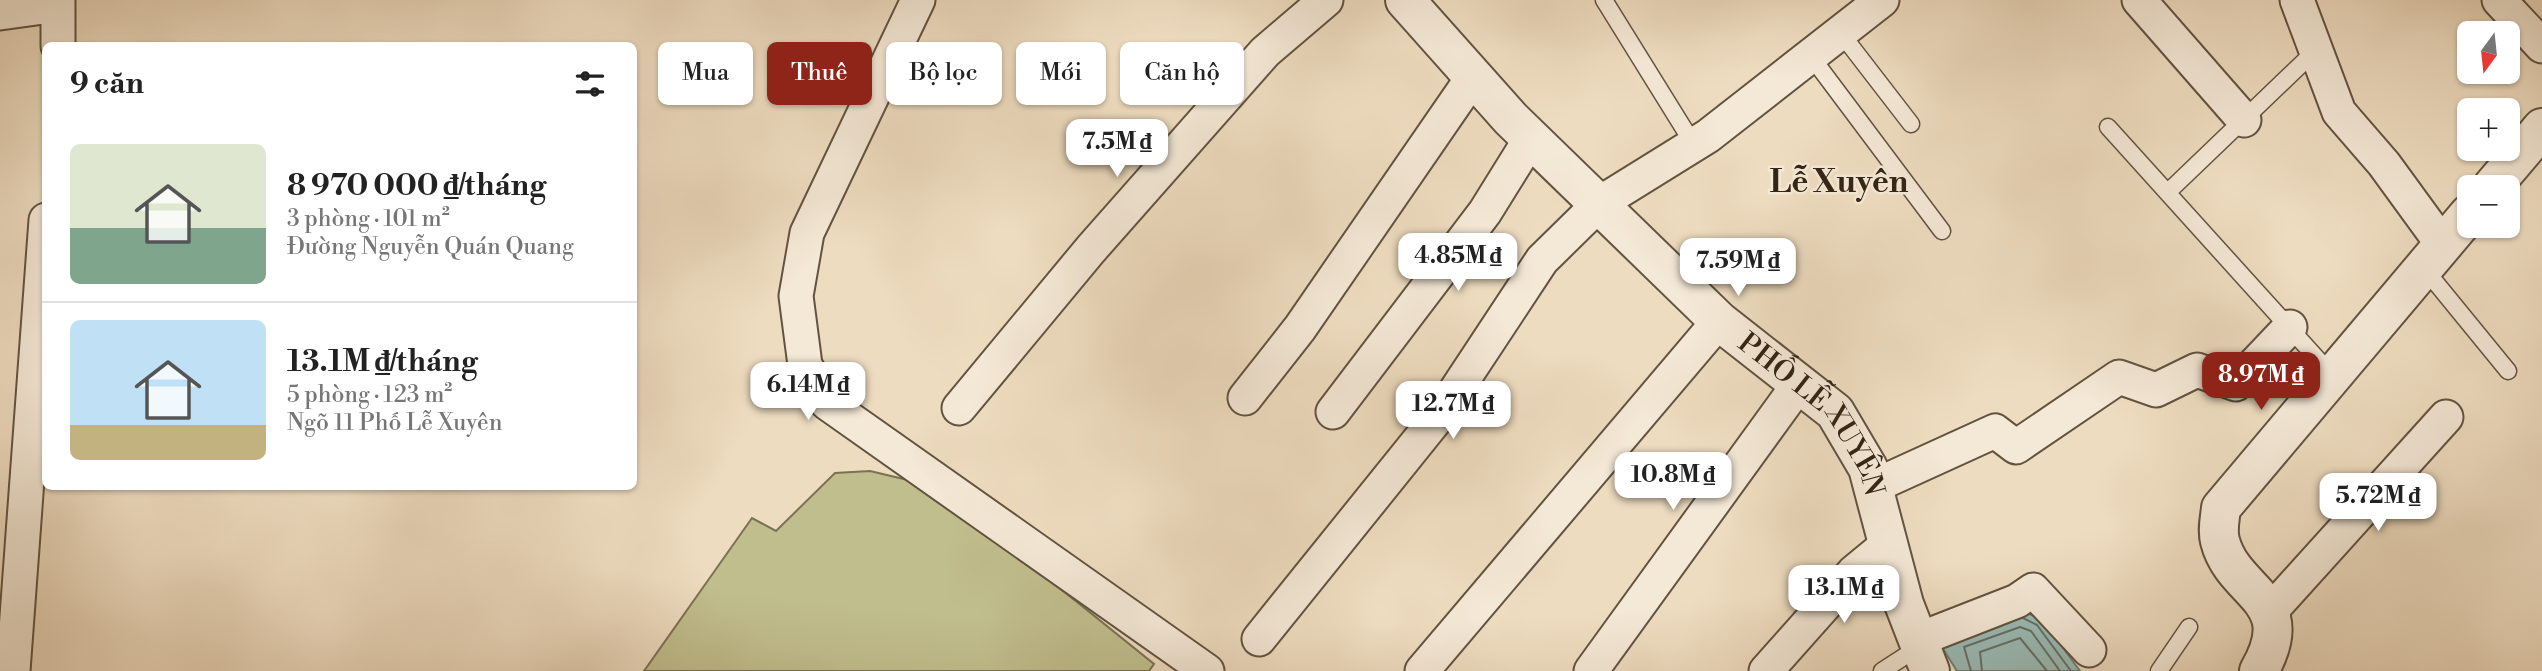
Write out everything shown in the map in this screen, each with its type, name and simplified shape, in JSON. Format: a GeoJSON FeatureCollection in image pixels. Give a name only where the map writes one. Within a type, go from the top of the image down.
{"type":"FeatureCollection","features":[{"type":"Feature","properties":{"kind":"street"},"geometry":{"type":"LineString","coordinates":[[918,0],[807,233],[796,296],[805,365],[827,403],[1207,671]]}},
{"type":"Feature","properties":{"kind":"street"},"geometry":{"type":"LineString","coordinates":[[959,408],[1091,248],[1265,52],[1326,0]]}},
{"type":"Feature","properties":{"kind":"street","name":"PHỐ LỄ XUYÊN"},"geometry":{"type":"LineString","coordinates":[[1405,0],[1531,138],[1719,321],[1835,412],[1868,468],[1922,653]]}},
{"type":"Feature","properties":{"kind":"street"},"geometry":{"type":"LineString","coordinates":[[1259,639],[1441,413],[1542,260],[1600,203],[1695,145],[1882,0]]}},
{"type":"Feature","properties":{"kind":"street"},"geometry":{"type":"LineString","coordinates":[[2139,0],[2244,120]]}},
{"type":"Feature","properties":{"kind":"street"},"geometry":{"type":"LineString","coordinates":[[2297,0],[2314,52],[2339,112],[2384,164],[2433,256]]}},
{"type":"Feature","properties":{"kind":"street"},"geometry":{"type":"LineString","coordinates":[[2499,0],[2542,46]]}},
{"type":"Feature","properties":{"kind":"street"},"geometry":{"type":"LineString","coordinates":[[0,13],[58,3],[58,42]]}},
{"type":"Feature","properties":{"kind":"street"},"geometry":{"type":"LineString","coordinates":[[1245,398],[1300,328],[1473,77]]}},
{"type":"Feature","properties":{"kind":"street"},"geometry":{"type":"LineString","coordinates":[[2502,175],[2542,128]]}},
{"type":"Feature","properties":{"kind":"street"},"geometry":{"type":"LineString","coordinates":[[1333,412],[1485,212],[1531,138]]}},
{"type":"Feature","properties":{"kind":"street"},"geometry":{"type":"LineString","coordinates":[[2259,671],[2271,648],[2273,630],[2261,597],[2229,561],[2220,541],[2221,508],[2457,228]]}},
{"type":"Feature","properties":{"kind":"street"},"geometry":{"type":"LineString","coordinates":[[13,671],[42,275]]}},
{"type":"Feature","properties":{"kind":"street"},"geometry":{"type":"LineString","coordinates":[[1422,671],[1719,321]]}},
{"type":"Feature","properties":{"kind":"street"},"geometry":{"type":"LineString","coordinates":[[1872,487],[1995,431],[2016,447],[2119,377],[2155,390],[2197,370],[2236,384],[2290,327]]}},
{"type":"Feature","properties":{"kind":"street"},"geometry":{"type":"LineString","coordinates":[[1591,671],[1799,384]]}},
{"type":"Feature","properties":{"kind":"street"},"geometry":{"type":"LineString","coordinates":[[2269,613],[2446,417]]}},
{"type":"Feature","properties":{"kind":"street"},"geometry":{"type":"LineString","coordinates":[[1766,671],[1854,572],[1888,544]]}},
{"type":"Feature","properties":{"kind":"street"},"geometry":{"type":"LineString","coordinates":[[1922,653],[2033,590],[2089,650]]}},
{"type":"Feature","properties":{"kind":"lane"},"geometry":{"type":"LineString","coordinates":[[1604,0],[1695,145]]}},
{"type":"Feature","properties":{"kind":"lane"},"geometry":{"type":"LineString","coordinates":[[1840,32],[1911,124]]}},
{"type":"Feature","properties":{"kind":"lane"},"geometry":{"type":"LineString","coordinates":[[2168,192],[2314,52]]}},
{"type":"Feature","properties":{"kind":"lane"},"geometry":{"type":"LineString","coordinates":[[1810,55],[1941,231]]}},
{"type":"Feature","properties":{"kind":"lane"},"geometry":{"type":"LineString","coordinates":[[2108,127],[2332,375]]}},
{"type":"Feature","properties":{"kind":"lane"},"geometry":{"type":"LineString","coordinates":[[2433,256],[2508,371]]}},
{"type":"Feature","properties":{"kind":"lane"},"geometry":{"type":"LineString","coordinates":[[2159,671],[2189,628]]}},
{"type":"Feature","properties":{"kind":"lane"},"geometry":{"type":"LineString","coordinates":[[1882,671],[1922,653]]}},
{"type":"Feature","properties":{"kind":"shaded area"},"geometry":{"type":"Polygon","coordinates":[[[870,471],[933,486],[1154,664],[1149,671],[644,671],[752,518],[776,531],[835,473],[870,471]]]}},
{"type":"Feature","properties":{"kind":"water"},"geometry":{"type":"Polygon","coordinates":[[[2022,611],[2042,619],[2080,671],[1957,671],[1938,641],[2022,611]]]}},
{"type":"Feature","properties":{"kind":"district","name":"Lễ Xuyên"},"geometry":{"type":"Point","coordinates":[1839,182]}}]}
